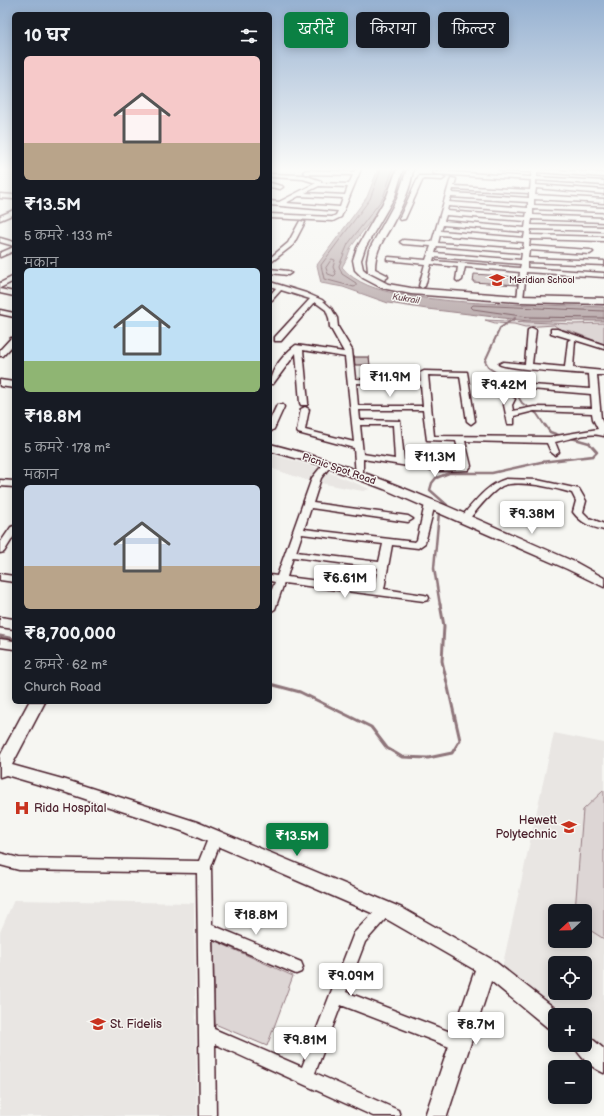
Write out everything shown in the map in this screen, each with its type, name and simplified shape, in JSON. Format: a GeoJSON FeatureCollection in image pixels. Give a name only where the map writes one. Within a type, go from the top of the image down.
{"type":"FeatureCollection","features":[{"type":"Feature","properties":{"kind":"street"},"geometry":{"type":"LineString","coordinates":[[377,221],[361,248],[357,260],[359,270],[366,276],[385,286],[411,291],[520,295],[604,295]]}},
{"type":"Feature","properties":{"kind":"street"},"geometry":{"type":"LineString","coordinates":[[389,221],[373,250],[371,260],[371,270],[382,276],[399,282],[422,286],[604,301]]}},
{"type":"Feature","properties":{"kind":"street"},"geometry":{"type":"LineString","coordinates":[[520,295],[528,221]]}},
{"type":"Feature","properties":{"kind":"street"},"geometry":{"type":"LineString","coordinates":[[272,260],[291,244],[302,222]]}},
{"type":"Feature","properties":{"kind":"street"},"geometry":{"type":"LineString","coordinates":[[422,286],[441,223],[527,228],[604,229]]}},
{"type":"Feature","properties":{"kind":"street"},"geometry":{"type":"LineString","coordinates":[[438,233],[526,239],[604,239]]}},
{"type":"Feature","properties":{"kind":"street"},"geometry":{"type":"LineString","coordinates":[[403,242],[591,254],[587,239]]}},
{"type":"Feature","properties":{"kind":"street"},"geometry":{"type":"LineString","coordinates":[[0,240],[12,243]]}},
{"type":"Feature","properties":{"kind":"street"},"geometry":{"type":"LineString","coordinates":[[2,254],[12,250]]}},
{"type":"Feature","properties":{"kind":"street"},"geometry":{"type":"LineString","coordinates":[[2,254],[12,256]]}},
{"type":"Feature","properties":{"kind":"street"},"geometry":{"type":"LineString","coordinates":[[272,255],[278,256]]}},
{"type":"Feature","properties":{"kind":"street"},"geometry":{"type":"LineString","coordinates":[[432,255],[604,264]]}},
{"type":"Feature","properties":{"kind":"street"},"geometry":{"type":"LineString","coordinates":[[389,259],[604,275]]}},
{"type":"Feature","properties":{"kind":"street"},"geometry":{"type":"LineString","coordinates":[[459,280],[462,265]]}},
{"type":"Feature","properties":{"kind":"street"},"geometry":{"type":"LineString","coordinates":[[272,271],[288,273]]}},
{"type":"Feature","properties":{"kind":"street"},"geometry":{"type":"LineString","coordinates":[[0,286],[12,279]]}},
{"type":"Feature","properties":{"kind":"street"},"geometry":{"type":"LineString","coordinates":[[272,285],[314,299],[329,309],[334,318],[334,327],[345,342],[349,355],[356,422],[358,475]]}},
{"type":"Feature","properties":{"kind":"street"},"geometry":{"type":"LineString","coordinates":[[272,297],[280,287]]}},
{"type":"Feature","properties":{"kind":"street"},"geometry":{"type":"LineString","coordinates":[[0,291],[12,294]]}},
{"type":"Feature","properties":{"kind":"street"},"geometry":{"type":"LineString","coordinates":[[278,339],[314,299]]}},
{"type":"Feature","properties":{"kind":"street"},"geometry":{"type":"LineString","coordinates":[[0,312],[12,315]]}},
{"type":"Feature","properties":{"kind":"street"},"geometry":{"type":"LineString","coordinates":[[0,322],[12,316]]}},
{"type":"Feature","properties":{"kind":"street"},"geometry":{"type":"LineString","coordinates":[[528,367],[532,330]]}},
{"type":"Feature","properties":{"kind":"street"},"geometry":{"type":"LineString","coordinates":[[554,331],[604,347]]}},
{"type":"Feature","properties":{"kind":"street"},"geometry":{"type":"LineString","coordinates":[[0,341],[12,342]]}},
{"type":"Feature","properties":{"kind":"street"},"geometry":{"type":"LineString","coordinates":[[569,370],[572,341]]}},
{"type":"Feature","properties":{"kind":"street"},"geometry":{"type":"LineString","coordinates":[[0,354],[12,342]]}},
{"type":"Feature","properties":{"kind":"street"},"geometry":{"type":"LineString","coordinates":[[272,379],[292,352],[299,347],[349,355]]}},
{"type":"Feature","properties":{"kind":"street"},"geometry":{"type":"LineString","coordinates":[[299,347],[305,406],[301,431],[358,446]]}},
{"type":"Feature","properties":{"kind":"street"},"geometry":{"type":"LineString","coordinates":[[503,364],[604,373]]}},
{"type":"Feature","properties":{"kind":"street"},"geometry":{"type":"LineString","coordinates":[[471,421],[464,374],[425,373],[424,383],[429,437],[460,439],[550,440],[568,436],[604,432],[597,419],[593,392],[593,372]]}},
{"type":"Feature","properties":{"kind":"street"},"geometry":{"type":"LineString","coordinates":[[351,381],[424,383]]}},
{"type":"Feature","properties":{"kind":"street"},"geometry":{"type":"LineString","coordinates":[[0,383],[12,385]]}},
{"type":"Feature","properties":{"kind":"street"},"geometry":{"type":"LineString","coordinates":[[531,387],[593,392]]}},
{"type":"Feature","properties":{"kind":"street"},"geometry":{"type":"LineString","coordinates":[[511,399],[508,405],[511,418],[524,411],[534,409],[596,411]]}},
{"type":"Feature","properties":{"kind":"street"},"geometry":{"type":"LineString","coordinates":[[272,424],[280,408]]}},
{"type":"Feature","properties":{"kind":"street"},"geometry":{"type":"LineString","coordinates":[[354,408],[427,408]]}},
{"type":"Feature","properties":{"kind":"street"},"geometry":{"type":"LineString","coordinates":[[356,422],[397,423],[400,462]]}},
{"type":"Feature","properties":{"kind":"street"},"geometry":{"type":"LineString","coordinates":[[358,456],[440,468],[466,467],[460,439]]}},
{"type":"Feature","properties":{"kind":"street"},"geometry":{"type":"LineString","coordinates":[[550,440],[555,452]]}},
{"type":"Feature","properties":{"kind":"street","name":"Picnic Spot Road"},"geometry":{"type":"LineString","coordinates":[[272,448],[328,464],[358,475],[572,566],[604,583]]}},
{"type":"Feature","properties":{"kind":"street"},"geometry":{"type":"LineString","coordinates":[[272,597],[275,579],[290,554],[317,478],[328,464]]}},
{"type":"Feature","properties":{"kind":"street"},"geometry":{"type":"LineString","coordinates":[[464,519],[500,483],[523,481],[576,491],[581,501],[578,512],[581,517],[585,521],[604,527]]}},
{"type":"Feature","properties":{"kind":"street"},"geometry":{"type":"LineString","coordinates":[[0,483],[12,484]]}},
{"type":"Feature","properties":{"kind":"street"},"geometry":{"type":"LineString","coordinates":[[308,504],[408,519]]}},
{"type":"Feature","properties":{"kind":"street"},"geometry":{"type":"LineString","coordinates":[[299,531],[413,545],[421,543],[433,506]]}},
{"type":"Feature","properties":{"kind":"street"},"geometry":{"type":"LineString","coordinates":[[0,550],[12,532]]}},
{"type":"Feature","properties":{"kind":"street"},"geometry":{"type":"LineString","coordinates":[[378,592],[388,542]]}},
{"type":"Feature","properties":{"kind":"street"},"geometry":{"type":"LineString","coordinates":[[290,554],[383,566]]}},
{"type":"Feature","properties":{"kind":"street"},"geometry":{"type":"LineString","coordinates":[[0,577],[12,579]]}},
{"type":"Feature","properties":{"kind":"street"},"geometry":{"type":"LineString","coordinates":[[275,579],[424,598]]}},
{"type":"Feature","properties":{"kind":"street"},"geometry":{"type":"LineString","coordinates":[[0,622],[12,624]]}},
{"type":"Feature","properties":{"kind":"street"},"geometry":{"type":"LineString","coordinates":[[0,643],[12,645]]}},
{"type":"Feature","properties":{"kind":"street"},"geometry":{"type":"LineString","coordinates":[[36,704],[2,763],[66,786],[191,827],[394,914],[486,966],[548,1015]]}},
{"type":"Feature","properties":{"kind":"street"},"geometry":{"type":"LineString","coordinates":[[208,1116],[204,867],[215,838]]}},
{"type":"Feature","properties":{"kind":"street"},"geometry":{"type":"LineString","coordinates":[[0,859],[19,864],[204,867]]}},
{"type":"Feature","properties":{"kind":"street"},"geometry":{"type":"LineString","coordinates":[[306,1077],[359,938],[385,910]]}},
{"type":"Feature","properties":{"kind":"street"},"geometry":{"type":"LineString","coordinates":[[206,929],[296,967]]}},
{"type":"Feature","properties":{"kind":"street"},"geometry":{"type":"LineString","coordinates":[[436,1116],[486,966]]}},
{"type":"Feature","properties":{"kind":"street"},"geometry":{"type":"LineString","coordinates":[[337,996],[460,1043]]}},
{"type":"Feature","properties":{"kind":"street"},"geometry":{"type":"LineString","coordinates":[[207,1033],[392,1116]]}},
{"type":"Feature","properties":{"kind":"street"},"geometry":{"type":"LineString","coordinates":[[592,1052],[604,1062]]}},
{"type":"Feature","properties":{"kind":"shaded area"},"geometry":{"type":"Polygon","coordinates":[[[485,320],[573,324],[604,323],[604,344],[570,331],[559,329],[554,325],[525,327],[514,324],[495,323],[485,320]]]}},
{"type":"Feature","properties":{"kind":"shaded area"},"geometry":{"type":"Polygon","coordinates":[[[272,455],[313,466],[370,489],[363,491],[309,481],[272,469],[272,455]]]}},
{"type":"Feature","properties":{"kind":"shaded area","name":"Hewett Polytechnic"},"geometry":{"type":"Polygon","coordinates":[[[554,733],[604,743],[604,1053],[592,1043],[592,1008],[551,1008],[502,968],[554,733]]]}},
{"type":"Feature","properties":{"kind":"shaded area"},"geometry":{"type":"Polygon","coordinates":[[[604,790],[604,939],[592,931],[592,904],[576,904],[583,810],[604,790]]]}},
{"type":"Feature","properties":{"kind":"shaded area","name":"St. Fidelis"},"geometry":{"type":"Polygon","coordinates":[[[14,900],[194,903],[197,1116],[0,1116],[0,932],[14,900]]]}},
{"type":"Feature","properties":{"kind":"shaded area"},"geometry":{"type":"Polygon","coordinates":[[[213,940],[293,976],[267,1046],[215,1024],[213,940]]]}},
{"type":"Feature","properties":{"kind":"water","name":"Kukrail"},"geometry":{"type":"Polygon","coordinates":[[[349,221],[370,221],[351,247],[342,267],[353,278],[360,282],[384,291],[449,301],[604,307],[604,321],[528,321],[388,303],[343,287],[321,283],[317,265],[349,221]]]}},
{"type":"Feature","properties":{"kind":"building","name":"Meridian School"},"geometry":{"type":"Polygon","coordinates":[[[474,274],[518,277],[517,285],[473,282],[474,274]]]}},
{"type":"Feature","properties":{"kind":"building"},"geometry":{"type":"Polygon","coordinates":[[[354,357],[369,357],[370,365],[355,365],[354,357]]]}},
{"type":"Feature","properties":{"kind":"waterway"},"geometry":{"type":"LineString","coordinates":[[515,318],[500,328],[485,361],[489,368],[508,380],[522,403],[537,414],[545,426]]}},
{"type":"Feature","properties":{"kind":"waterway"},"geometry":{"type":"LineString","coordinates":[[545,425],[550,432],[561,436]]}},
{"type":"Feature","properties":{"kind":"waterway"},"geometry":{"type":"LineString","coordinates":[[444,507],[447,505],[430,490],[432,483],[436,478],[449,473],[492,473],[541,462],[593,456],[597,452],[589,443],[568,437]]}},
{"type":"Feature","properties":{"kind":"waterway"},"geometry":{"type":"LineString","coordinates":[[439,512],[434,568],[440,605]]}},
{"type":"Feature","properties":{"kind":"waterway"},"geometry":{"type":"LineString","coordinates":[[272,685],[300,692],[371,727],[387,748],[402,757],[428,758],[452,753],[460,740],[442,661],[444,626],[440,604]]}},
{"type":"Feature","properties":{"kind":"waterway"},"geometry":{"type":"LineString","coordinates":[[0,636],[12,639]]}},
{"type":"Feature","properties":{"kind":"place","name":"Meridian School"},"geometry":{"type":"Point","coordinates":[497,280]}},
{"type":"Feature","properties":{"kind":"place","name":"Rida Hospital"},"geometry":{"type":"Point","coordinates":[22,808]}},
{"type":"Feature","properties":{"kind":"place","name":"Hewett Polytechnic"},"geometry":{"type":"Point","coordinates":[569,827]}},
{"type":"Feature","properties":{"kind":"place","name":"St. Fidelis"},"geometry":{"type":"Point","coordinates":[98,1024]}}]}
